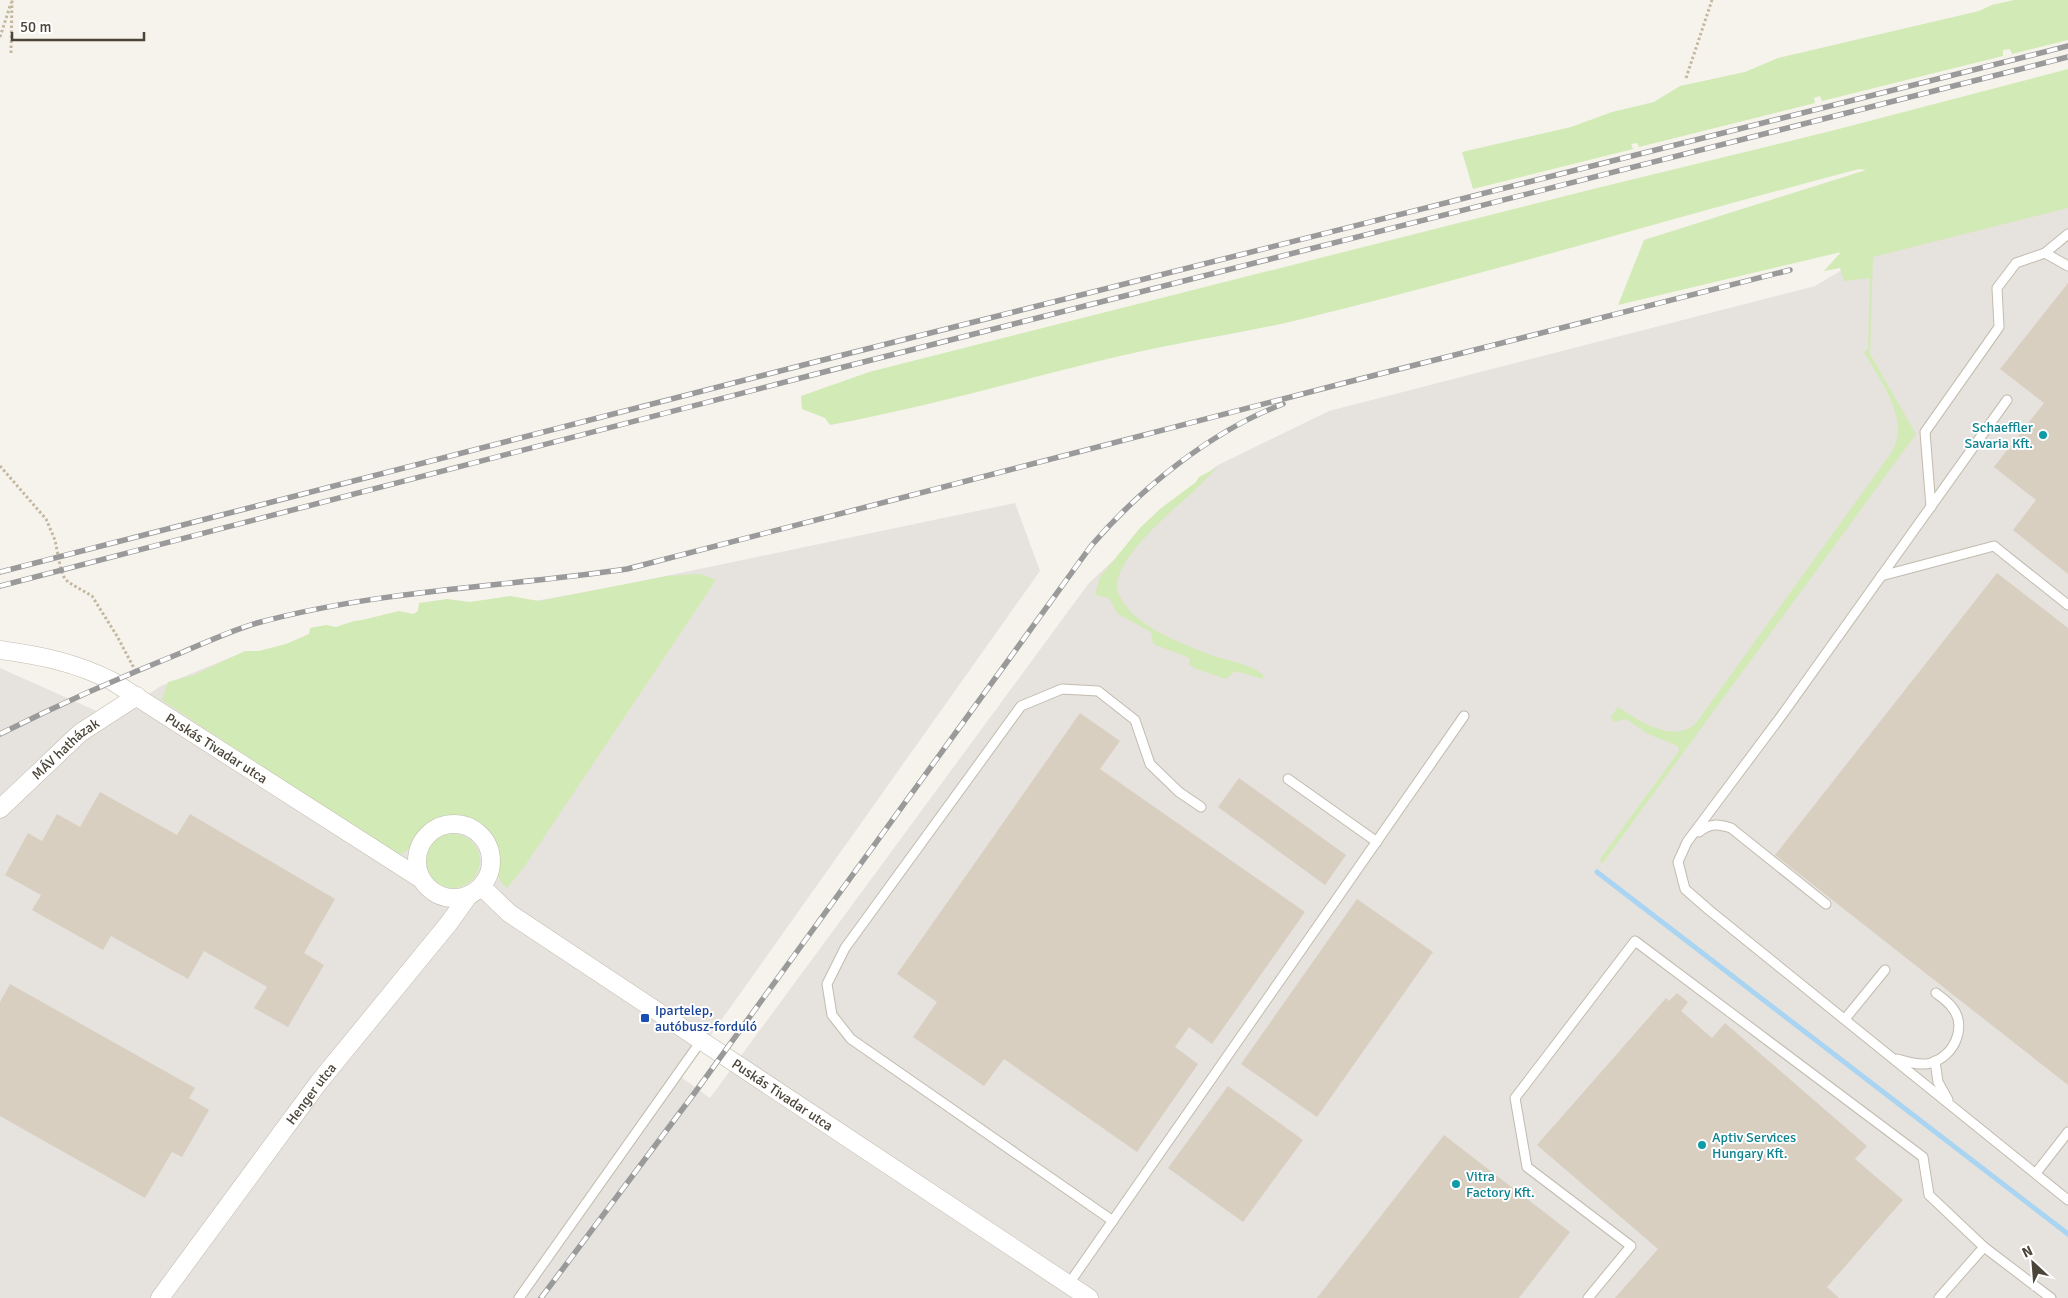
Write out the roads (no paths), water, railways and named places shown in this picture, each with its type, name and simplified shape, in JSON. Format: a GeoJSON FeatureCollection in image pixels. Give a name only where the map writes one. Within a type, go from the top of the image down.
{"type":"FeatureCollection","features":[{"type":"Feature","properties":{"kind":"street","name":"Puskás Tivadar utca"},"geometry":{"type":"LineString","coordinates":[[0,650],[46,657],[74,664],[106,678],[137,696],[421,879],[433,891],[445,897],[462,897],[475,891],[1089,1298]]}},
{"type":"Feature","properties":{"kind":"street","name":"MÁV hatházak"},"geometry":{"type":"LineString","coordinates":[[0,809],[80,733],[137,696]]}},
{"type":"Feature","properties":{"kind":"street"},"geometry":{"type":"LineString","coordinates":[[421,879],[416,855],[424,838],[438,827],[444,825],[463,825],[479,834],[488,848],[490,859],[490,871],[475,891]]}},
{"type":"Feature","properties":{"kind":"street","name":"Henger utca"},"geometry":{"type":"LineString","coordinates":[[160,1298],[319,1082],[475,891]]}},
{"type":"Feature","properties":{"kind":"lane"},"geometry":{"type":"LineString","coordinates":[[1931,507],[1925,432],[2000,327],[1997,288],[2016,263],[2045,252],[2068,234]]}},
{"type":"Feature","properties":{"kind":"lane"},"geometry":{"type":"LineString","coordinates":[[2045,252],[2068,266]]}},
{"type":"Feature","properties":{"kind":"lane"},"geometry":{"type":"LineString","coordinates":[[2007,400],[1687,842],[1678,862],[1686,889],[2068,1200]]}},
{"type":"Feature","properties":{"kind":"lane"},"geometry":{"type":"LineString","coordinates":[[1881,576],[1994,546],[2068,605]]}},
{"type":"Feature","properties":{"kind":"lane"},"geometry":{"type":"LineString","coordinates":[[1113,1221],[851,1039],[832,1015],[827,984],[845,948],[1021,706],[1062,689],[1098,691],[1135,720],[1150,764],[1179,792],[1201,807]]}},
{"type":"Feature","properties":{"kind":"lane"},"geometry":{"type":"LineString","coordinates":[[1068,1285],[1464,716]]}},
{"type":"Feature","properties":{"kind":"lane"},"geometry":{"type":"LineString","coordinates":[[1288,779],[1376,842]]}},
{"type":"Feature","properties":{"kind":"lane"},"geometry":{"type":"LineString","coordinates":[[1687,842],[1707,826],[1718,824],[1731,828],[1826,904]]}},
{"type":"Feature","properties":{"kind":"lane"},"geometry":{"type":"LineString","coordinates":[[1588,1298],[1631,1246],[1527,1167],[1515,1098],[1635,940],[1923,1157],[1929,1195],[1984,1247],[2051,1298]]}},
{"type":"Feature","properties":{"kind":"lane"},"geometry":{"type":"LineString","coordinates":[[1845,1019],[1885,970]]}},
{"type":"Feature","properties":{"kind":"lane"},"geometry":{"type":"LineString","coordinates":[[1892,1057],[1912,1064],[1929,1064],[1943,1058],[1952,1047],[1959,1032],[1958,1019],[1952,1006],[1936,992]]}},
{"type":"Feature","properties":{"kind":"lane"},"geometry":{"type":"LineString","coordinates":[[519,1298],[702,1041]]}},
{"type":"Feature","properties":{"kind":"lane"},"geometry":{"type":"LineString","coordinates":[[1936,1062],[1938,1082],[1950,1105]]}},
{"type":"Feature","properties":{"kind":"lane"},"geometry":{"type":"LineString","coordinates":[[2036,1174],[2068,1132]]}},
{"type":"Feature","properties":{"kind":"lane"},"geometry":{"type":"LineString","coordinates":[[1939,1298],[1984,1247]]}},
{"type":"Feature","properties":{"kind":"waterway"},"geometry":{"type":"LineString","coordinates":[[1597,872],[2068,1234]]}},
{"type":"Feature","properties":{"kind":"railway"},"geometry":{"type":"LineString","coordinates":[[0,572],[815,362],[2068,46]]}},
{"type":"Feature","properties":{"kind":"railway"},"geometry":{"type":"LineString","coordinates":[[0,586],[816,374],[2068,57]]}},
{"type":"Feature","properties":{"kind":"railway"},"geometry":{"type":"LineString","coordinates":[[0,734],[114,681],[220,636],[257,623],[303,612],[395,596],[627,569],[1356,380],[1790,270]]}},
{"type":"Feature","properties":{"kind":"railway"},"geometry":{"type":"LineString","coordinates":[[541,1298],[696,1091],[1091,546],[1132,503],[1179,463],[1230,429],[1256,415],[1283,404]]}},
{"type":"Feature","properties":{"kind":"place","name":"Schaeffler Savaria Kft."},"geometry":{"type":"Point","coordinates":[2043,435]}},
{"type":"Feature","properties":{"kind":"place","name":"Ipartelep, autóbusz-forduló"},"geometry":{"type":"Point","coordinates":[645,1018]}},
{"type":"Feature","properties":{"kind":"place","name":"Aptiv Services Hungary Kft."},"geometry":{"type":"Point","coordinates":[1702,1145]}},
{"type":"Feature","properties":{"kind":"place","name":"Vitra Factory Kft."},"geometry":{"type":"Point","coordinates":[1456,1184]}}]}
